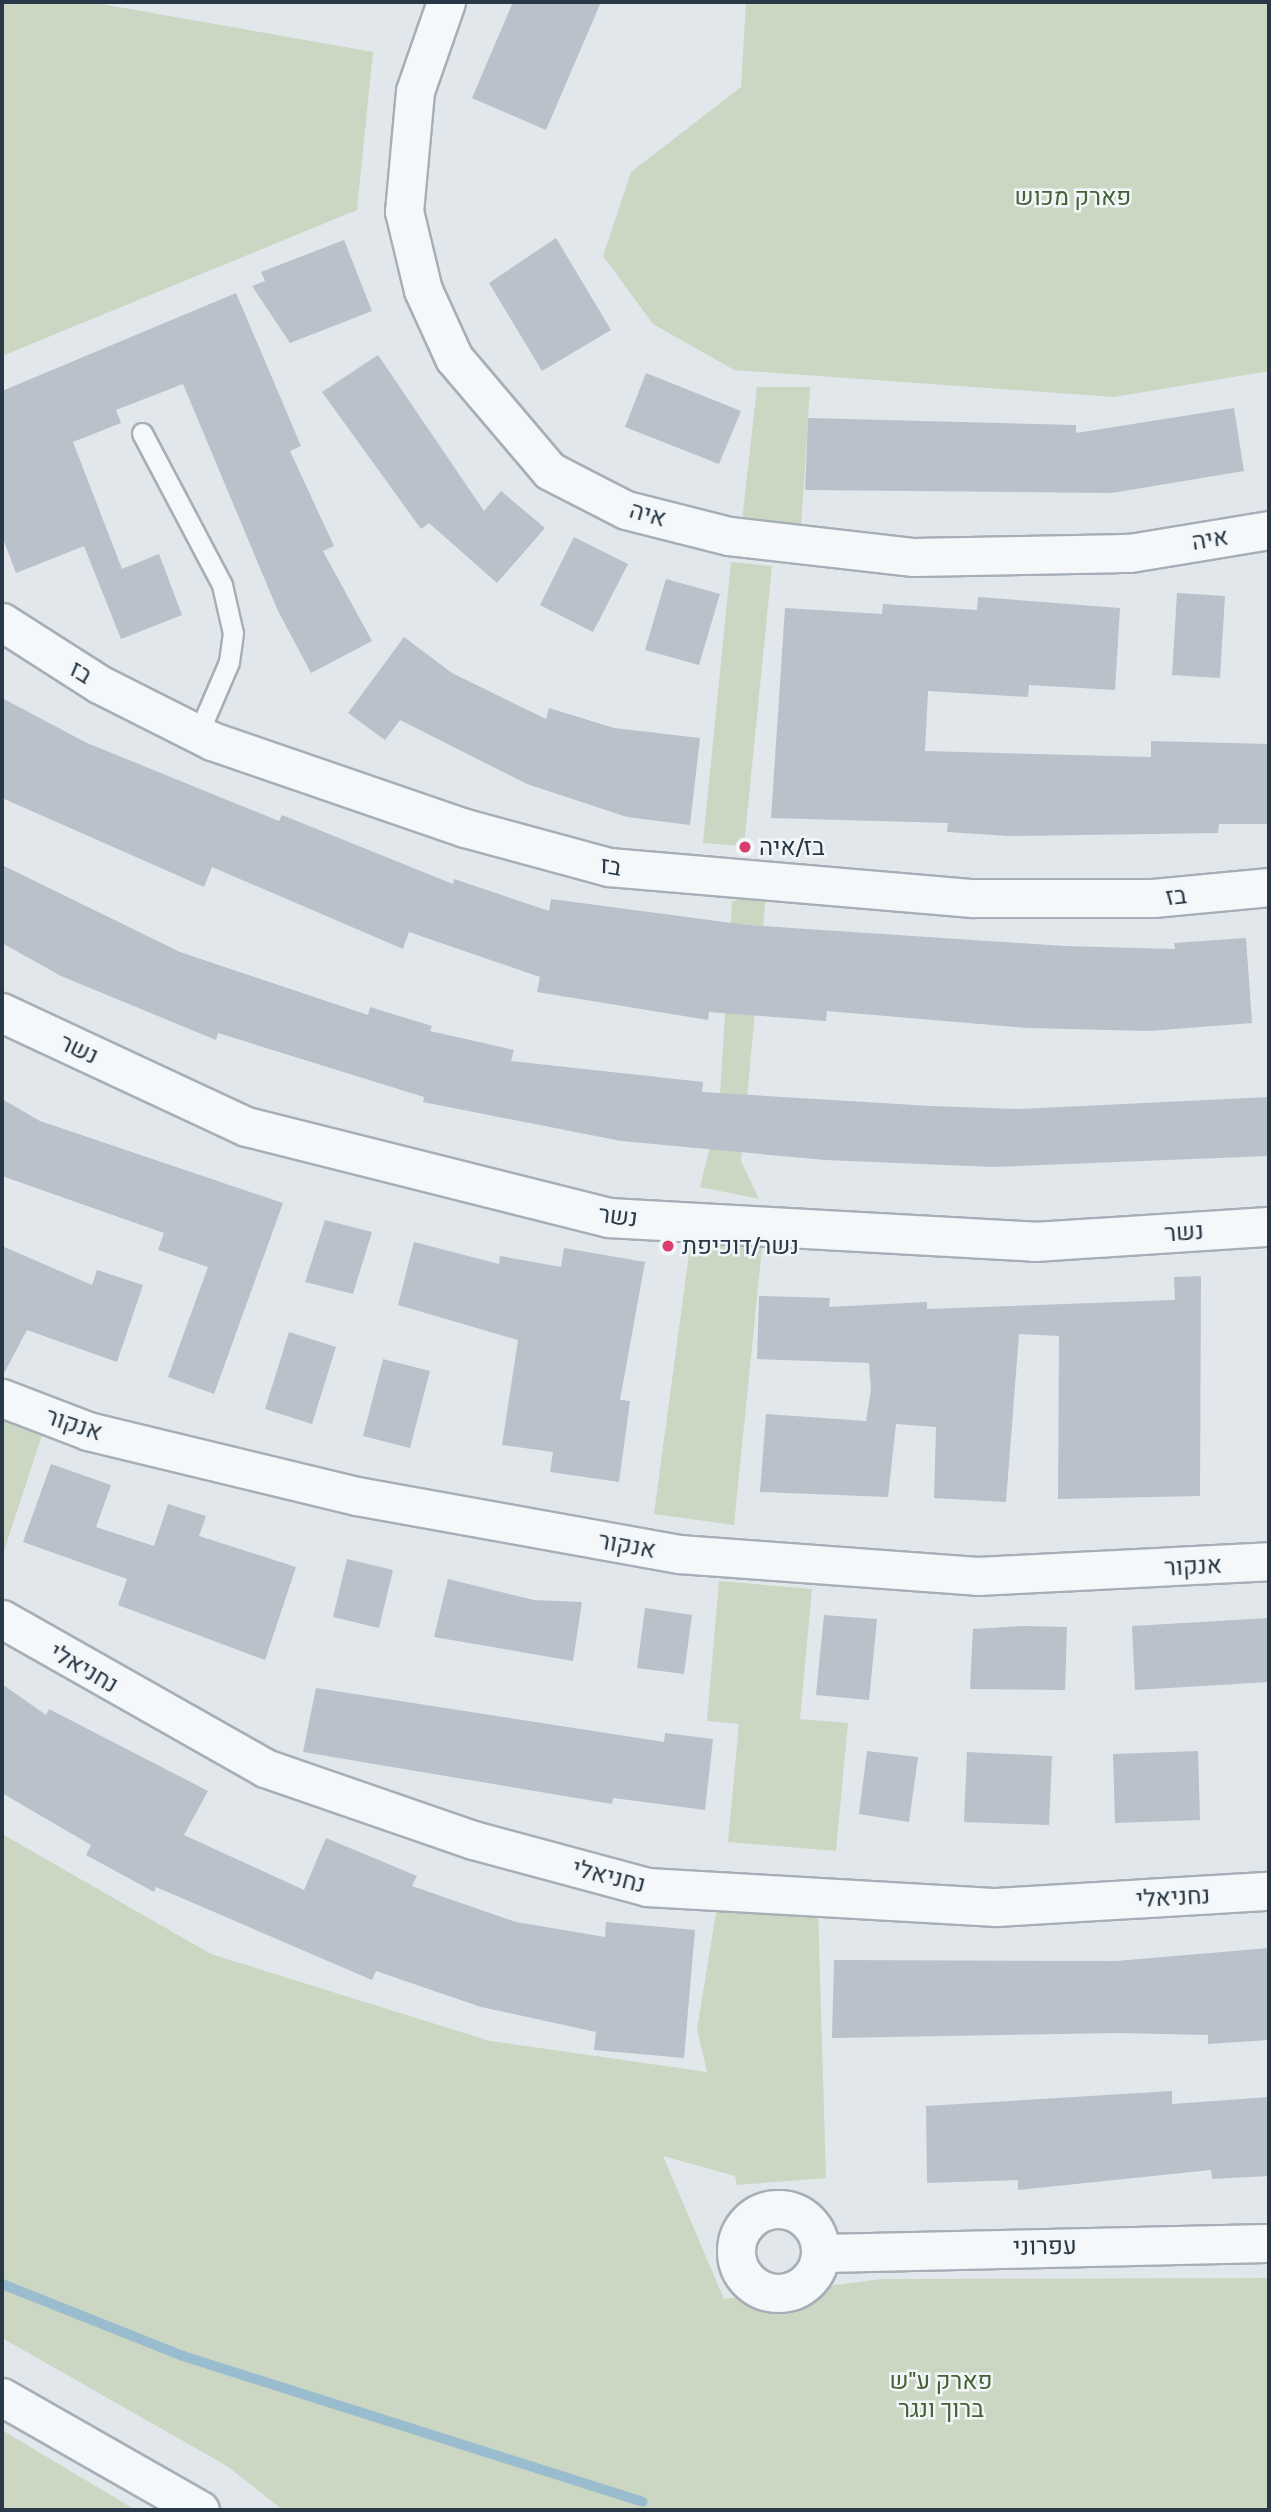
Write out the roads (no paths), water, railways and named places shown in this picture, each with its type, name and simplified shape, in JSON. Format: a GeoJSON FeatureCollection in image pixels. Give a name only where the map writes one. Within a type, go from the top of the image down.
{"type":"FeatureCollection","features":[{"type":"Feature","properties":{"kind":"street","name":"איה"},"geometry":{"type":"LineString","coordinates":[[446,2],[415,91],[404,211],[423,290],[454,358],[550,471],[626,510],[729,536],[914,558],[1130,553],[1269,530]]}},
{"type":"Feature","properties":{"kind":"street","name":"בז"},"geometry":{"type":"LineString","coordinates":[[2,622],[99,684],[198,734],[452,823],[608,867],[973,898],[1153,898],[1269,887]]}},
{"type":"Feature","properties":{"kind":"street","name":"נשר"},"geometry":{"type":"LineString","coordinates":[[2,1013],[247,1127],[609,1218],[1035,1242],[1269,1227]]}},
{"type":"Feature","properties":{"kind":"street","name":"אנקור"},"geometry":{"type":"LineString","coordinates":[[2,1398],[88,1431],[357,1496],[679,1554],[977,1576],[1269,1561]]}},
{"type":"Feature","properties":{"kind":"street","name":"נחניאלי"},"geometry":{"type":"LineString","coordinates":[[10,1632],[265,1768],[473,1840],[647,1887],[996,1908],[1269,1891]]}},
{"type":"Feature","properties":{"kind":"street","name":"עפרוני"},"geometry":{"type":"LineString","coordinates":[[821,2253],[1269,2243]]}},
{"type":"Feature","properties":{"kind":"street"},"geometry":{"type":"LineString","coordinates":[[2,2397],[200,2510]]}},
{"type":"Feature","properties":{"kind":"lane"},"geometry":{"type":"LineString","coordinates":[[142,433],[222,585],[233,634],[229,662],[198,734]]}},
{"type":"Feature","properties":{"kind":"waterway"},"geometry":{"type":"LineString","coordinates":[[2,2284],[183,2356],[642,2502]]}},
{"type":"Feature","properties":{"kind":"place","name":"בז/איה"},"geometry":{"type":"Point","coordinates":[745,847]}},
{"type":"Feature","properties":{"kind":"place","name":"נשר/דוכיפת"},"geometry":{"type":"Point","coordinates":[668,1246]}},
{"type":"Feature","properties":{"kind":"park label","name":"פארק מכוש"},"geometry":{"type":"Point","coordinates":[1073,197]}},
{"type":"Feature","properties":{"kind":"park label","name":"פארק ע\"ש ברוך ונגר"},"geometry":{"type":"Point","coordinates":[941,2395]}}]}
